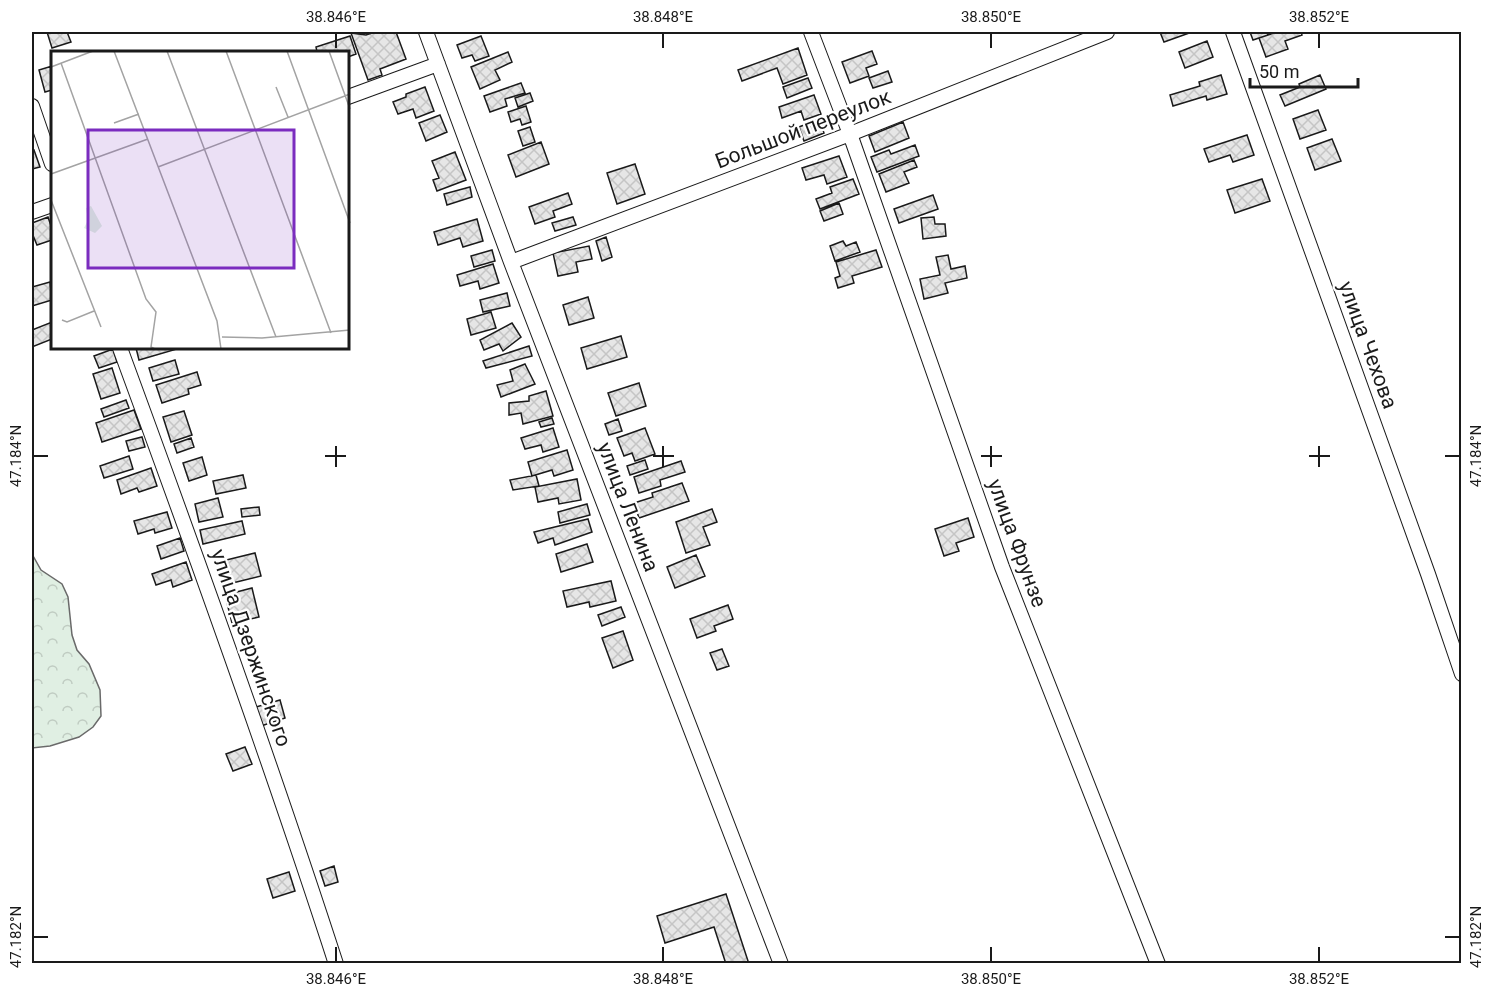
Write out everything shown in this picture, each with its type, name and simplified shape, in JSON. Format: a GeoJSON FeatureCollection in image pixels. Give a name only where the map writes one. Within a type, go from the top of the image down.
{"type":"FeatureCollection","features":[{"type":"Feature","properties":{"kind":"street","name":"улица Ленина"},"geometry":{"type":"LineString","coordinates":[[426,32],[511,262],[781,963]]}},
{"type":"Feature","properties":{"kind":"street","name":"улица Фрунзе"},"geometry":{"type":"LineString","coordinates":[[811,32],[850,134],[1002,567],[1158,963]]}},
{"type":"Feature","properties":{"kind":"street","name":"Большой переулок"},"geometry":{"type":"LineString","coordinates":[[511,262],[850,134],[1107,32]]}},
{"type":"Feature","properties":{"kind":"street","name":"улица Чехова"},"geometry":{"type":"LineString","coordinates":[[1233,32],[1428,574],[1461,674]]}},
{"type":"Feature","properties":{"kind":"street"},"geometry":{"type":"LineString","coordinates":[[350,96],[438,64]]}},
{"type":"Feature","properties":{"kind":"street"},"geometry":{"type":"LineString","coordinates":[[32,106],[51,161]]}},
{"type":"Feature","properties":{"kind":"street"},"geometry":{"type":"LineString","coordinates":[[32,212],[51,205]]}},
{"type":"Feature","properties":{"kind":"street","name":"улица Дзержинского"},"geometry":{"type":"LineString","coordinates":[[121,350],[271,766],[336,963]]}},
{"type":"Feature","properties":{"kind":"green space"},"geometry":{"type":"Polygon","coordinates":[[[32,554],[41,570],[62,584],[68,597],[72,635],[77,650],[89,664],[100,690],[101,716],[93,727],[79,737],[50,746],[32,748],[32,554]]]}},
{"type":"Feature","properties":{"kind":"building"},"geometry":{"type":"Polygon","coordinates":[[[47,32],[67,32],[71,42],[52,48],[47,32]]]}},
{"type":"Feature","properties":{"kind":"building"},"geometry":{"type":"Polygon","coordinates":[[[375,32],[396,32],[406,59],[380,69],[382,75],[368,80],[351,33],[366,35],[375,32]]]}},
{"type":"Feature","properties":{"kind":"building"},"geometry":{"type":"Polygon","coordinates":[[[1160,32],[1192,32],[1164,42],[1160,32]]]}},
{"type":"Feature","properties":{"kind":"building"},"geometry":{"type":"Polygon","coordinates":[[[1250,32],[1267,32],[1268,35],[1253,40],[1250,32]]]}},
{"type":"Feature","properties":{"kind":"building"},"geometry":{"type":"Polygon","coordinates":[[[1277,32],[1301,32],[1302,35],[1285,41],[1288,49],[1266,57],[1259,38],[1277,32]]]}},
{"type":"Feature","properties":{"kind":"building"},"geometry":{"type":"Polygon","coordinates":[[[350,36],[356,54],[350,56],[350,51],[317,51],[316,47],[350,36]]]}},
{"type":"Feature","properties":{"kind":"building"},"geometry":{"type":"Polygon","coordinates":[[[481,36],[489,56],[475,61],[472,55],[462,58],[457,45],[481,36]]]}},
{"type":"Feature","properties":{"kind":"building"},"geometry":{"type":"Polygon","coordinates":[[[1207,41],[1213,57],[1185,68],[1179,52],[1207,41]]]}},
{"type":"Feature","properties":{"kind":"building"},"geometry":{"type":"Polygon","coordinates":[[[798,48],[807,75],[783,84],[777,68],[742,81],[738,70],[798,48]]]}},
{"type":"Feature","properties":{"kind":"building"},"geometry":{"type":"Polygon","coordinates":[[[872,51],[877,64],[866,68],[869,76],[850,83],[842,62],[872,51]]]}},
{"type":"Feature","properties":{"kind":"building"},"geometry":{"type":"Polygon","coordinates":[[[508,52],[512,62],[495,70],[500,80],[480,89],[471,67],[508,52]]]}},
{"type":"Feature","properties":{"kind":"building"},"geometry":{"type":"Polygon","coordinates":[[[51,66],[51,90],[45,92],[39,70],[51,66]]]}},
{"type":"Feature","properties":{"kind":"building"},"geometry":{"type":"Polygon","coordinates":[[[888,71],[892,82],[873,88],[869,78],[888,71]]]}},
{"type":"Feature","properties":{"kind":"building"},"geometry":{"type":"Polygon","coordinates":[[[1221,75],[1227,94],[1207,100],[1206,96],[1173,106],[1170,95],[1200,86],[1199,82],[1221,75]]]}},
{"type":"Feature","properties":{"kind":"building"},"geometry":{"type":"Polygon","coordinates":[[[1320,75],[1326,89],[1285,106],[1280,95],[1320,75]]]}},
{"type":"Feature","properties":{"kind":"building"},"geometry":{"type":"Polygon","coordinates":[[[808,78],[812,88],[787,98],[783,87],[808,78]]]}},
{"type":"Feature","properties":{"kind":"building"},"geometry":{"type":"Polygon","coordinates":[[[521,83],[525,93],[505,99],[507,106],[490,112],[484,96],[521,83]]]}},
{"type":"Feature","properties":{"kind":"building"},"geometry":{"type":"Polygon","coordinates":[[[425,87],[434,111],[416,118],[413,109],[398,114],[393,102],[425,87]]]}},
{"type":"Feature","properties":{"kind":"building"},"geometry":{"type":"Polygon","coordinates":[[[530,93],[533,101],[518,107],[515,98],[530,93]]]}},
{"type":"Feature","properties":{"kind":"building"},"geometry":{"type":"Polygon","coordinates":[[[814,95],[821,114],[804,120],[801,111],[782,118],[779,107],[814,95]]]}},
{"type":"Feature","properties":{"kind":"building"},"geometry":{"type":"Polygon","coordinates":[[[526,106],[531,122],[522,125],[520,119],[511,122],[508,112],[526,106]]]}},
{"type":"Feature","properties":{"kind":"building"},"geometry":{"type":"Polygon","coordinates":[[[1318,110],[1326,130],[1300,139],[1293,119],[1318,110]]]}},
{"type":"Feature","properties":{"kind":"building"},"geometry":{"type":"Polygon","coordinates":[[[440,115],[447,132],[426,141],[419,123],[440,115]]]}},
{"type":"Feature","properties":{"kind":"building"},"geometry":{"type":"Polygon","coordinates":[[[819,119],[824,133],[804,141],[799,127],[819,119]]]}},
{"type":"Feature","properties":{"kind":"building"},"geometry":{"type":"Polygon","coordinates":[[[903,122],[909,138],[875,152],[869,136],[903,122]]]}},
{"type":"Feature","properties":{"kind":"building"},"geometry":{"type":"Polygon","coordinates":[[[530,127],[535,142],[523,146],[518,131],[530,127]]]}},
{"type":"Feature","properties":{"kind":"building"},"geometry":{"type":"Polygon","coordinates":[[[1247,135],[1254,155],[1233,162],[1230,155],[1209,162],[1204,149],[1247,135]]]}},
{"type":"Feature","properties":{"kind":"building"},"geometry":{"type":"Polygon","coordinates":[[[1332,139],[1341,161],[1315,170],[1307,148],[1332,139]]]}},
{"type":"Feature","properties":{"kind":"building"},"geometry":{"type":"Polygon","coordinates":[[[541,142],[549,164],[516,177],[508,155],[541,142]]]}},
{"type":"Feature","properties":{"kind":"building"},"geometry":{"type":"Polygon","coordinates":[[[915,145],[919,156],[877,172],[871,157],[889,150],[891,154],[915,145]]]}},
{"type":"Feature","properties":{"kind":"building"},"geometry":{"type":"Polygon","coordinates":[[[34,150],[40,167],[32,169],[32,151],[34,150]]]}},
{"type":"Feature","properties":{"kind":"building"},"geometry":{"type":"Polygon","coordinates":[[[455,152],[466,180],[437,191],[433,180],[439,178],[432,161],[455,152]]]}},
{"type":"Feature","properties":{"kind":"building"},"geometry":{"type":"Polygon","coordinates":[[[839,156],[847,177],[827,184],[824,175],[806,180],[802,168],[839,156]]]}},
{"type":"Feature","properties":{"kind":"building"},"geometry":{"type":"Polygon","coordinates":[[[914,160],[917,167],[904,172],[909,183],[886,192],[879,174],[914,160]]]}},
{"type":"Feature","properties":{"kind":"building"},"geometry":{"type":"Polygon","coordinates":[[[635,164],[645,194],[617,204],[607,173],[635,164]]]}},
{"type":"Feature","properties":{"kind":"building"},"geometry":{"type":"Polygon","coordinates":[[[853,179],[859,194],[820,209],[816,199],[832,193],[830,187],[853,179]]]}},
{"type":"Feature","properties":{"kind":"building"},"geometry":{"type":"Polygon","coordinates":[[[1262,179],[1270,201],[1235,213],[1227,190],[1262,179]]]}},
{"type":"Feature","properties":{"kind":"building"},"geometry":{"type":"Polygon","coordinates":[[[470,187],[472,197],[447,205],[444,194],[470,187]]]}},
{"type":"Feature","properties":{"kind":"building"},"geometry":{"type":"Polygon","coordinates":[[[568,193],[572,204],[553,211],[555,217],[535,224],[529,207],[568,193]]]}},
{"type":"Feature","properties":{"kind":"building"},"geometry":{"type":"Polygon","coordinates":[[[933,195],[938,209],[899,223],[894,209],[933,195]]]}},
{"type":"Feature","properties":{"kind":"building"},"geometry":{"type":"Polygon","coordinates":[[[839,203],[843,214],[824,221],[820,211],[839,203]]]}},
{"type":"Feature","properties":{"kind":"building"},"geometry":{"type":"Polygon","coordinates":[[[48,217],[51,226],[51,240],[37,245],[32,233],[32,223],[48,217]]]}},
{"type":"Feature","properties":{"kind":"building"},"geometry":{"type":"Polygon","coordinates":[[[573,217],[576,225],[555,231],[552,223],[573,217]]]}},
{"type":"Feature","properties":{"kind":"building"},"geometry":{"type":"Polygon","coordinates":[[[934,217],[935,224],[945,224],[946,236],[923,239],[921,218],[934,217]]]}},
{"type":"Feature","properties":{"kind":"building"},"geometry":{"type":"Polygon","coordinates":[[[477,219],[483,241],[463,247],[460,238],[438,245],[434,232],[477,219]]]}},
{"type":"Feature","properties":{"kind":"building"},"geometry":{"type":"Polygon","coordinates":[[[606,237],[612,257],[602,261],[596,241],[606,237]]]}},
{"type":"Feature","properties":{"kind":"building"},"geometry":{"type":"Polygon","coordinates":[[[843,241],[846,246],[856,242],[860,252],[835,261],[830,246],[843,241]]]}},
{"type":"Feature","properties":{"kind":"building"},"geometry":{"type":"Polygon","coordinates":[[[589,246],[592,259],[576,262],[578,272],[558,276],[553,253],[589,246]]]}},
{"type":"Feature","properties":{"kind":"building"},"geometry":{"type":"Polygon","coordinates":[[[492,250],[495,261],[474,267],[471,256],[492,250]]]}},
{"type":"Feature","properties":{"kind":"building"},"geometry":{"type":"Polygon","coordinates":[[[876,250],[882,267],[852,276],[854,283],[838,288],[835,278],[840,276],[836,262],[876,250]]]}},
{"type":"Feature","properties":{"kind":"building"},"geometry":{"type":"Polygon","coordinates":[[[948,255],[951,269],[965,266],[967,278],[945,283],[948,293],[924,299],[920,279],[940,275],[936,257],[948,255]]]}},
{"type":"Feature","properties":{"kind":"building"},"geometry":{"type":"Polygon","coordinates":[[[493,264],[499,283],[480,289],[478,281],[460,286],[457,275],[493,264]]]}},
{"type":"Feature","properties":{"kind":"building"},"geometry":{"type":"Polygon","coordinates":[[[50,282],[51,300],[32,306],[32,287],[50,282]]]}},
{"type":"Feature","properties":{"kind":"building"},"geometry":{"type":"Polygon","coordinates":[[[507,293],[510,306],[483,312],[480,300],[507,293]]]}},
{"type":"Feature","properties":{"kind":"building"},"geometry":{"type":"Polygon","coordinates":[[[588,297],[594,318],[569,325],[563,305],[588,297]]]}},
{"type":"Feature","properties":{"kind":"building"},"geometry":{"type":"Polygon","coordinates":[[[491,312],[496,328],[471,335],[467,319],[491,312]]]}},
{"type":"Feature","properties":{"kind":"building"},"geometry":{"type":"Polygon","coordinates":[[[51,322],[51,339],[32,347],[32,330],[51,322]]]}},
{"type":"Feature","properties":{"kind":"building"},"geometry":{"type":"Polygon","coordinates":[[[512,323],[521,337],[503,351],[499,344],[484,350],[480,340],[512,323]]]}},
{"type":"Feature","properties":{"kind":"building"},"geometry":{"type":"Polygon","coordinates":[[[621,336],[627,357],[587,369],[581,348],[621,336]]]}},
{"type":"Feature","properties":{"kind":"building"},"geometry":{"type":"Polygon","coordinates":[[[529,346],[532,356],[486,368],[483,361],[529,346]]]}},
{"type":"Feature","properties":{"kind":"building"},"geometry":{"type":"Polygon","coordinates":[[[113,350],[117,362],[99,368],[94,356],[113,350]]]}},
{"type":"Feature","properties":{"kind":"building"},"geometry":{"type":"Polygon","coordinates":[[[136,350],[174,350],[139,360],[136,350]]]}},
{"type":"Feature","properties":{"kind":"building"},"geometry":{"type":"Polygon","coordinates":[[[175,360],[179,374],[153,381],[149,368],[175,360]]]}},
{"type":"Feature","properties":{"kind":"building"},"geometry":{"type":"Polygon","coordinates":[[[525,364],[535,384],[501,397],[497,385],[513,381],[510,370],[525,364]]]}},
{"type":"Feature","properties":{"kind":"building"},"geometry":{"type":"Polygon","coordinates":[[[112,368],[120,393],[101,399],[93,374],[112,368]]]}},
{"type":"Feature","properties":{"kind":"building"},"geometry":{"type":"Polygon","coordinates":[[[197,372],[201,385],[188,389],[189,394],[162,403],[156,385],[197,372]]]}},
{"type":"Feature","properties":{"kind":"building"},"geometry":{"type":"Polygon","coordinates":[[[639,383],[646,406],[616,416],[608,393],[639,383]]]}},
{"type":"Feature","properties":{"kind":"building"},"geometry":{"type":"Polygon","coordinates":[[[546,391],[553,416],[523,424],[521,413],[509,415],[509,403],[529,401],[529,396],[546,391]]]}},
{"type":"Feature","properties":{"kind":"building"},"geometry":{"type":"Polygon","coordinates":[[[126,400],[129,408],[104,417],[101,409],[126,400]]]}},
{"type":"Feature","properties":{"kind":"building"},"geometry":{"type":"Polygon","coordinates":[[[134,410],[141,429],[102,442],[96,423],[134,410]]]}},
{"type":"Feature","properties":{"kind":"building"},"geometry":{"type":"Polygon","coordinates":[[[184,411],[192,435],[171,442],[163,417],[184,411]]]}},
{"type":"Feature","properties":{"kind":"building"},"geometry":{"type":"Polygon","coordinates":[[[552,418],[554,424],[541,427],[539,422],[552,418]]]}},
{"type":"Feature","properties":{"kind":"building"},"geometry":{"type":"Polygon","coordinates":[[[618,419],[622,431],[609,435],[605,424],[618,419]]]}},
{"type":"Feature","properties":{"kind":"building"},"geometry":{"type":"Polygon","coordinates":[[[553,428],[559,447],[543,452],[541,445],[525,449],[521,438],[553,428]]]}},
{"type":"Feature","properties":{"kind":"building"},"geometry":{"type":"Polygon","coordinates":[[[645,428],[655,454],[635,461],[632,453],[624,456],[617,438],[645,428]]]}},
{"type":"Feature","properties":{"kind":"building"},"geometry":{"type":"Polygon","coordinates":[[[142,437],[145,447],[129,451],[126,441],[142,437]]]}},
{"type":"Feature","properties":{"kind":"building"},"geometry":{"type":"Polygon","coordinates":[[[191,438],[194,447],[177,453],[174,444],[191,438]]]}},
{"type":"Feature","properties":{"kind":"building"},"geometry":{"type":"Polygon","coordinates":[[[567,450],[573,470],[554,476],[552,470],[532,476],[528,462],[567,450]]]}},
{"type":"Feature","properties":{"kind":"building"},"geometry":{"type":"Polygon","coordinates":[[[129,456],[133,469],[104,478],[100,466],[129,456]]]}},
{"type":"Feature","properties":{"kind":"building"},"geometry":{"type":"Polygon","coordinates":[[[202,457],[207,475],[189,481],[183,463],[202,457]]]}},
{"type":"Feature","properties":{"kind":"building"},"geometry":{"type":"Polygon","coordinates":[[[645,460],[648,469],[630,475],[627,466],[645,460]]]}},
{"type":"Feature","properties":{"kind":"building"},"geometry":{"type":"Polygon","coordinates":[[[681,461],[685,472],[660,480],[661,486],[639,493],[634,477],[681,461]]]}},
{"type":"Feature","properties":{"kind":"building"},"geometry":{"type":"Polygon","coordinates":[[[151,468],[157,486],[139,492],[137,488],[121,494],[117,480],[151,468]]]}},
{"type":"Feature","properties":{"kind":"building"},"geometry":{"type":"Polygon","coordinates":[[[243,475],[246,488],[216,494],[213,481],[243,475]]]}},
{"type":"Feature","properties":{"kind":"building"},"geometry":{"type":"Polygon","coordinates":[[[536,475],[539,486],[513,490],[510,480],[536,475]]]}},
{"type":"Feature","properties":{"kind":"building"},"geometry":{"type":"Polygon","coordinates":[[[577,479],[581,500],[559,504],[558,498],[538,502],[535,487],[577,479]]]}},
{"type":"Feature","properties":{"kind":"building"},"geometry":{"type":"Polygon","coordinates":[[[682,483],[689,501],[639,518],[634,503],[653,497],[652,493],[682,483]]]}},
{"type":"Feature","properties":{"kind":"building"},"geometry":{"type":"Polygon","coordinates":[[[218,498],[223,517],[199,522],[195,504],[218,498]]]}},
{"type":"Feature","properties":{"kind":"building"},"geometry":{"type":"Polygon","coordinates":[[[587,504],[590,515],[560,523],[558,512],[587,504]]]}},
{"type":"Feature","properties":{"kind":"building"},"geometry":{"type":"Polygon","coordinates":[[[259,507],[260,515],[242,517],[241,509],[259,507]]]}},
{"type":"Feature","properties":{"kind":"building"},"geometry":{"type":"Polygon","coordinates":[[[712,509],[717,522],[703,527],[710,545],[686,553],[676,522],[712,509]]]}},
{"type":"Feature","properties":{"kind":"building"},"geometry":{"type":"Polygon","coordinates":[[[167,512],[172,528],[155,533],[154,529],[138,534],[134,521],[167,512]]]}},
{"type":"Feature","properties":{"kind":"building"},"geometry":{"type":"Polygon","coordinates":[[[968,518],[974,537],[956,543],[959,551],[944,556],[935,529],[968,518]]]}},
{"type":"Feature","properties":{"kind":"building"},"geometry":{"type":"Polygon","coordinates":[[[588,519],[592,532],[555,545],[553,538],[538,543],[534,532],[588,519]]]}},
{"type":"Feature","properties":{"kind":"building"},"geometry":{"type":"Polygon","coordinates":[[[242,521],[245,534],[203,544],[200,530],[242,521]]]}},
{"type":"Feature","properties":{"kind":"building"},"geometry":{"type":"Polygon","coordinates":[[[180,538],[184,551],[161,559],[157,546],[180,538]]]}},
{"type":"Feature","properties":{"kind":"building"},"geometry":{"type":"Polygon","coordinates":[[[587,544],[593,562],[561,572],[556,554],[587,544]]]}},
{"type":"Feature","properties":{"kind":"building"},"geometry":{"type":"Polygon","coordinates":[[[255,553],[261,576],[224,585],[218,562],[255,553]]]}},
{"type":"Feature","properties":{"kind":"building"},"geometry":{"type":"Polygon","coordinates":[[[696,555],[705,576],[675,588],[667,567],[696,555]]]}},
{"type":"Feature","properties":{"kind":"building"},"geometry":{"type":"Polygon","coordinates":[[[186,562],[192,580],[173,587],[171,580],[156,585],[152,574],[186,562]]]}},
{"type":"Feature","properties":{"kind":"building"},"geometry":{"type":"Polygon","coordinates":[[[611,581],[616,601],[590,607],[589,602],[567,607],[563,591],[611,581]]]}},
{"type":"Feature","properties":{"kind":"building"},"geometry":{"type":"Polygon","coordinates":[[[252,588],[259,617],[232,623],[225,595],[252,588]]]}},
{"type":"Feature","properties":{"kind":"building"},"geometry":{"type":"Polygon","coordinates":[[[728,605],[733,619],[714,626],[716,631],[697,638],[690,619],[728,605]]]}},
{"type":"Feature","properties":{"kind":"building"},"geometry":{"type":"Polygon","coordinates":[[[621,607],[625,617],[602,626],[598,615],[621,607]]]}},
{"type":"Feature","properties":{"kind":"building"},"geometry":{"type":"Polygon","coordinates":[[[623,631],[633,660],[613,668],[602,638],[623,631]]]}},
{"type":"Feature","properties":{"kind":"building"},"geometry":{"type":"Polygon","coordinates":[[[722,649],[729,666],[717,670],[710,653],[722,649]]]}},
{"type":"Feature","properties":{"kind":"building"},"geometry":{"type":"Polygon","coordinates":[[[280,700],[285,718],[261,726],[256,707],[280,700]]]}},
{"type":"Feature","properties":{"kind":"building"},"geometry":{"type":"Polygon","coordinates":[[[245,747],[252,764],[233,771],[226,754],[245,747]]]}},
{"type":"Feature","properties":{"kind":"building"},"geometry":{"type":"Polygon","coordinates":[[[334,866],[338,882],[325,886],[320,871],[334,866]]]}},
{"type":"Feature","properties":{"kind":"building"},"geometry":{"type":"Polygon","coordinates":[[[289,872],[295,891],[273,898],[267,879],[289,872]]]}},
{"type":"Feature","properties":{"kind":"building"},"geometry":{"type":"Polygon","coordinates":[[[726,894],[749,964],[726,964],[714,927],[665,943],[657,916],[726,894]]]}}]}
